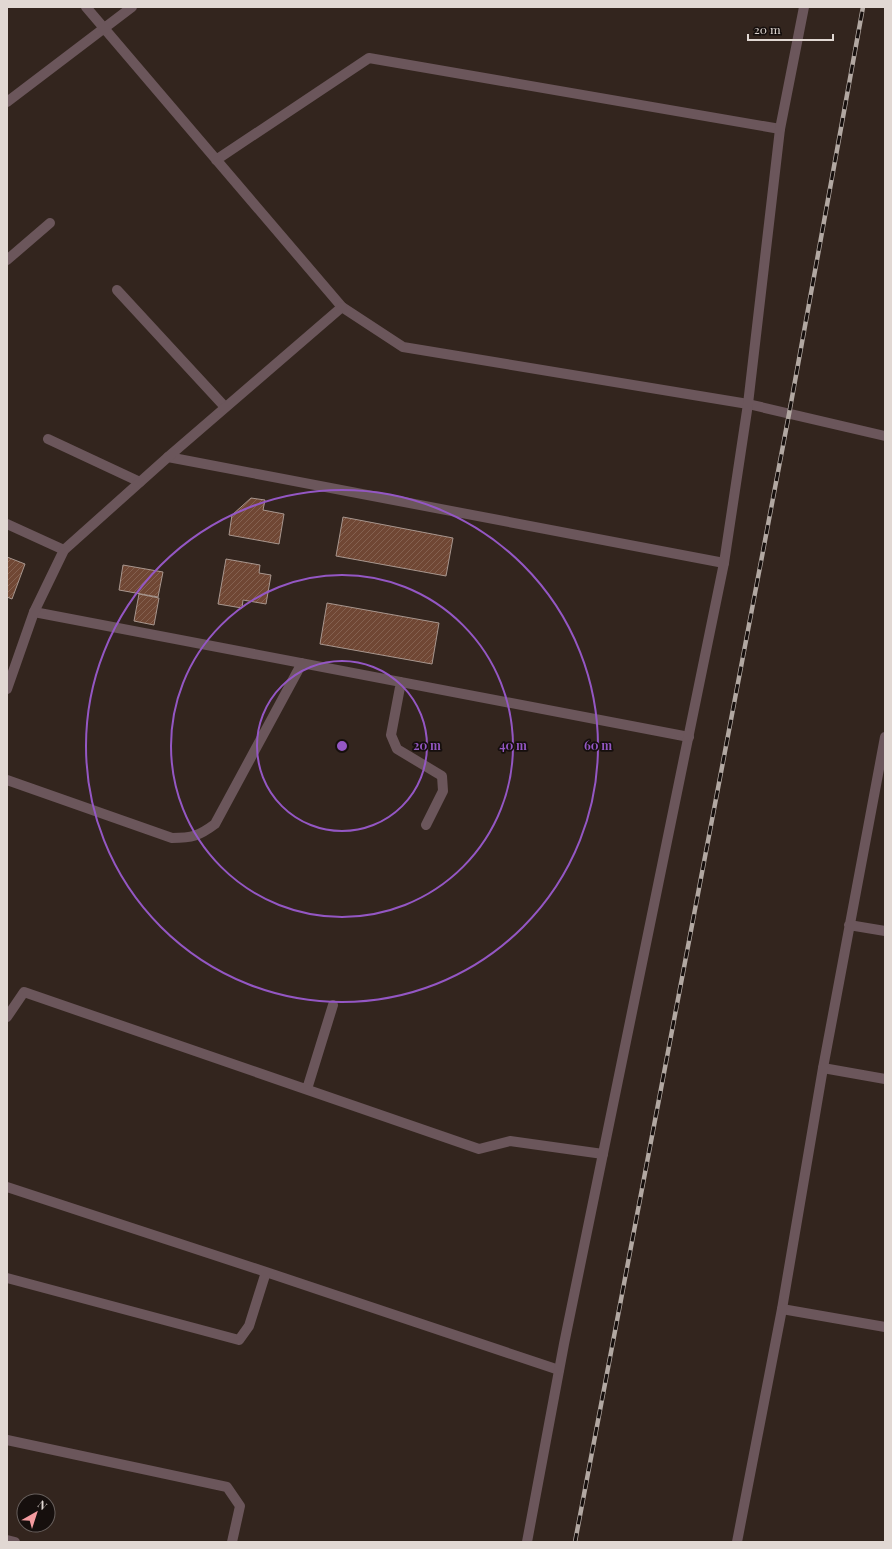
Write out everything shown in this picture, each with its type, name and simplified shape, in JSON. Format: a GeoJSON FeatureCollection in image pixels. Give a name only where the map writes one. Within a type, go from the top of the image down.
{"type":"FeatureCollection","features":[{"type":"Feature","properties":{"kind":"street"},"geometry":{"type":"LineString","coordinates":[[86,7],[342,307],[403,348],[748,404],[885,436]]}},
{"type":"Feature","properties":{"kind":"street"},"geometry":{"type":"LineString","coordinates":[[7,102],[132,7]]}},
{"type":"Feature","properties":{"kind":"street"},"geometry":{"type":"LineString","coordinates":[[527,1542],[559,1370],[724,563],[748,404],[780,129],[804,7]]}},
{"type":"Feature","properties":{"kind":"street"},"geometry":{"type":"LineString","coordinates":[[216,160],[369,58],[780,129]]}},
{"type":"Feature","properties":{"kind":"street"},"geometry":{"type":"LineString","coordinates":[[7,260],[50,223]]}},
{"type":"Feature","properties":{"kind":"street"},"geometry":{"type":"LineString","coordinates":[[118,290],[225,407]]}},
{"type":"Feature","properties":{"kind":"street"},"geometry":{"type":"LineString","coordinates":[[7,689],[34,612],[64,550],[225,407],[342,307]]}},
{"type":"Feature","properties":{"kind":"street"},"geometry":{"type":"LineString","coordinates":[[48,439],[140,482]]}},
{"type":"Feature","properties":{"kind":"street"},"geometry":{"type":"LineString","coordinates":[[168,457],[724,563]]}},
{"type":"Feature","properties":{"kind":"street"},"geometry":{"type":"LineString","coordinates":[[7,524],[64,550]]}},
{"type":"Feature","properties":{"kind":"street"},"geometry":{"type":"LineString","coordinates":[[34,612],[689,737]]}},
{"type":"Feature","properties":{"kind":"street"},"geometry":{"type":"LineString","coordinates":[[7,780],[172,838],[185,838],[201,834],[215,824],[302,663]]}},
{"type":"Feature","properties":{"kind":"street"},"geometry":{"type":"LineString","coordinates":[[401,682],[391,735],[397,749],[442,776],[443,792],[426,825]]}},
{"type":"Feature","properties":{"kind":"street"},"geometry":{"type":"LineString","coordinates":[[737,1542],[782,1309],[823,1068],[885,737]]}},
{"type":"Feature","properties":{"kind":"street"},"geometry":{"type":"LineString","coordinates":[[850,925],[885,932]]}},
{"type":"Feature","properties":{"kind":"street"},"geometry":{"type":"LineString","coordinates":[[7,1017],[24,992],[479,1149],[510,1141],[603,1154]]}},
{"type":"Feature","properties":{"kind":"street"},"geometry":{"type":"LineString","coordinates":[[307,1089],[333,1005]]}},
{"type":"Feature","properties":{"kind":"street"},"geometry":{"type":"LineString","coordinates":[[823,1068],[885,1079]]}},
{"type":"Feature","properties":{"kind":"street"},"geometry":{"type":"LineString","coordinates":[[7,1187],[559,1370]]}},
{"type":"Feature","properties":{"kind":"street"},"geometry":{"type":"LineString","coordinates":[[7,1278],[239,1340],[249,1326],[266,1272]]}},
{"type":"Feature","properties":{"kind":"street"},"geometry":{"type":"LineString","coordinates":[[782,1309],[885,1327]]}},
{"type":"Feature","properties":{"kind":"street"},"geometry":{"type":"LineString","coordinates":[[7,1440],[227,1487],[240,1506],[232,1542]]}},
{"type":"Feature","properties":{"kind":"street"},"geometry":{"type":"LineString","coordinates":[[7,1540],[16,1542]]}},
{"type":"Feature","properties":{"kind":"building"},"geometry":{"type":"Polygon","coordinates":[[[251,498],[265,500],[263,510],[284,514],[279,544],[229,535],[232,515],[251,498]]]}},
{"type":"Feature","properties":{"kind":"building"},"geometry":{"type":"Polygon","coordinates":[[[343,517],[453,538],[446,576],[336,556],[343,517]]]}},
{"type":"Feature","properties":{"kind":"building"},"geometry":{"type":"Polygon","coordinates":[[[7,557],[25,564],[12,599],[7,597],[7,557]]]}},
{"type":"Feature","properties":{"kind":"building"},"geometry":{"type":"Polygon","coordinates":[[[226,559],[260,565],[259,573],[271,575],[266,604],[243,600],[242,608],[218,604],[226,559]]]}},
{"type":"Feature","properties":{"kind":"building"},"geometry":{"type":"Polygon","coordinates":[[[123,565],[163,572],[158,597],[119,590],[123,565]]]}},
{"type":"Feature","properties":{"kind":"building"},"geometry":{"type":"Polygon","coordinates":[[[139,594],[159,598],[154,625],[134,621],[139,594]]]}},
{"type":"Feature","properties":{"kind":"building"},"geometry":{"type":"Polygon","coordinates":[[[327,603],[439,623],[432,664],[320,644],[327,603]]]}},
{"type":"Feature","properties":{"kind":"railway"},"geometry":{"type":"LineString","coordinates":[[575,1542],[789,414],[863,7]]}}]}
